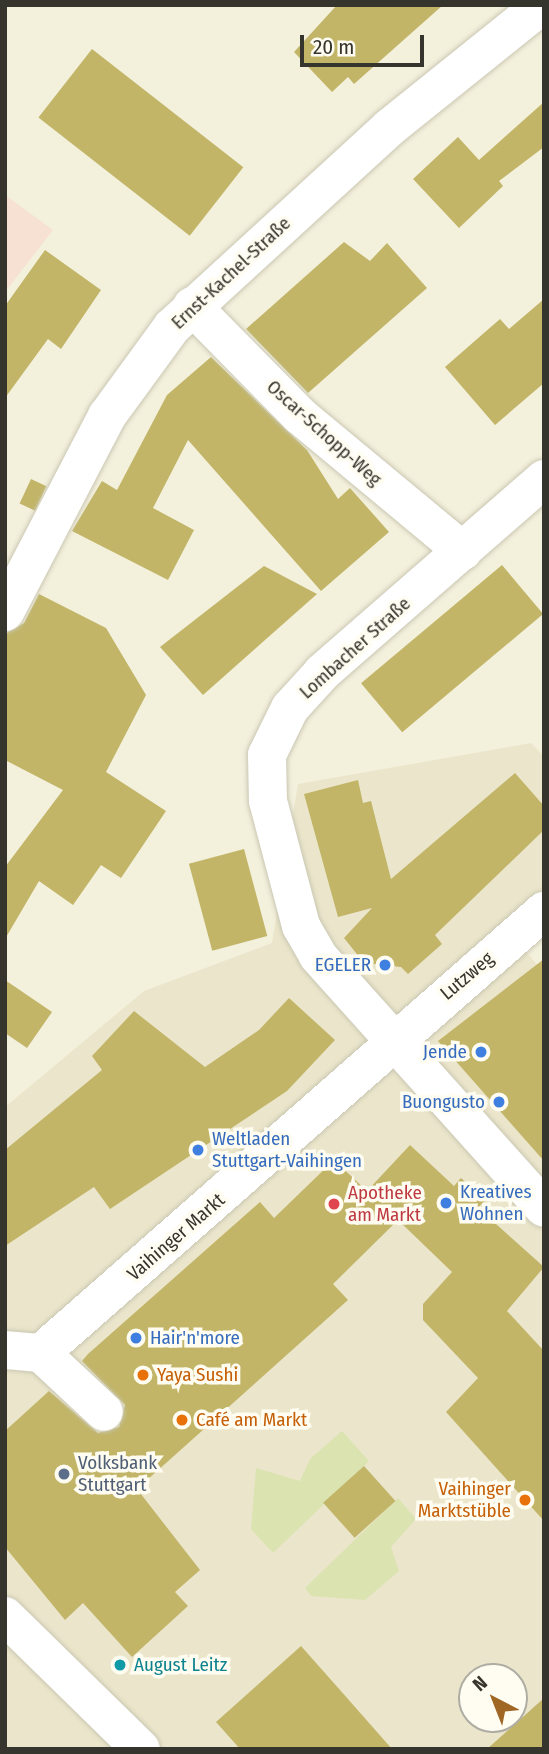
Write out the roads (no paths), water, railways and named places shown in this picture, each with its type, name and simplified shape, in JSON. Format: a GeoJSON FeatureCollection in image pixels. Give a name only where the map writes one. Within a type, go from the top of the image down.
{"type":"FeatureCollection","features":[{"type":"Feature","properties":{"kind":"street","name":"Ernst-Kachel-Straße"},"geometry":{"type":"LineString","coordinates":[[5,612],[107,416],[138,368],[192,306],[388,128],[542,5]]}},
{"type":"Feature","properties":{"kind":"street","name":"Oscar-Schopp-Weg"},"geometry":{"type":"LineString","coordinates":[[192,306],[299,415],[463,551]]}},
{"type":"Feature","properties":{"kind":"street","name":"Lombacher Straße"},"geometry":{"type":"LineString","coordinates":[[390,1041],[318,956],[301,926],[268,801],[267,755],[290,708],[322,673],[544,479]]}},
{"type":"Feature","properties":{"kind":"street","name":"Lutzweg"},"geometry":{"type":"LineString","coordinates":[[390,1041],[544,911]]}},
{"type":"Feature","properties":{"kind":"street"},"geometry":{"type":"LineString","coordinates":[[390,1041],[544,1208]]}},
{"type":"Feature","properties":{"kind":"street","name":"Vaihinger Markt"},"geometry":{"type":"LineString","coordinates":[[104,1412],[23,1352],[266,1160],[390,1041]]}},
{"type":"Feature","properties":{"kind":"street"},"geometry":{"type":"LineString","coordinates":[[5,1616],[141,1749]]}},
{"type":"Feature","properties":{"kind":"place","name":"EGELER"},"geometry":{"type":"Point","coordinates":[385,965]}},
{"type":"Feature","properties":{"kind":"place","name":"Jende"},"geometry":{"type":"Point","coordinates":[481,1052]}},
{"type":"Feature","properties":{"kind":"place","name":"Buongusto"},"geometry":{"type":"Point","coordinates":[499,1102]}},
{"type":"Feature","properties":{"kind":"place","name":"Weltladen Stuttgart-Vaihingen"},"geometry":{"type":"Point","coordinates":[198,1150]}},
{"type":"Feature","properties":{"kind":"place","name":"Kreatives Wohnen"},"geometry":{"type":"Point","coordinates":[446,1203]}},
{"type":"Feature","properties":{"kind":"place","name":"Apotheke am Markt"},"geometry":{"type":"Point","coordinates":[334,1204]}},
{"type":"Feature","properties":{"kind":"place","name":"Hair'n'more"},"geometry":{"type":"Point","coordinates":[136,1338]}},
{"type":"Feature","properties":{"kind":"place","name":"Yaya Sushi"},"geometry":{"type":"Point","coordinates":[143,1375]}},
{"type":"Feature","properties":{"kind":"place","name":"Café am Markt"},"geometry":{"type":"Point","coordinates":[182,1420]}},
{"type":"Feature","properties":{"kind":"place","name":"Volksbank Stuttgart"},"geometry":{"type":"Point","coordinates":[64,1474]}},
{"type":"Feature","properties":{"kind":"place","name":"Vaihinger Marktstüble"},"geometry":{"type":"Point","coordinates":[525,1500]}},
{"type":"Feature","properties":{"kind":"place","name":"August Leitz"},"geometry":{"type":"Point","coordinates":[120,1665]}}]}
